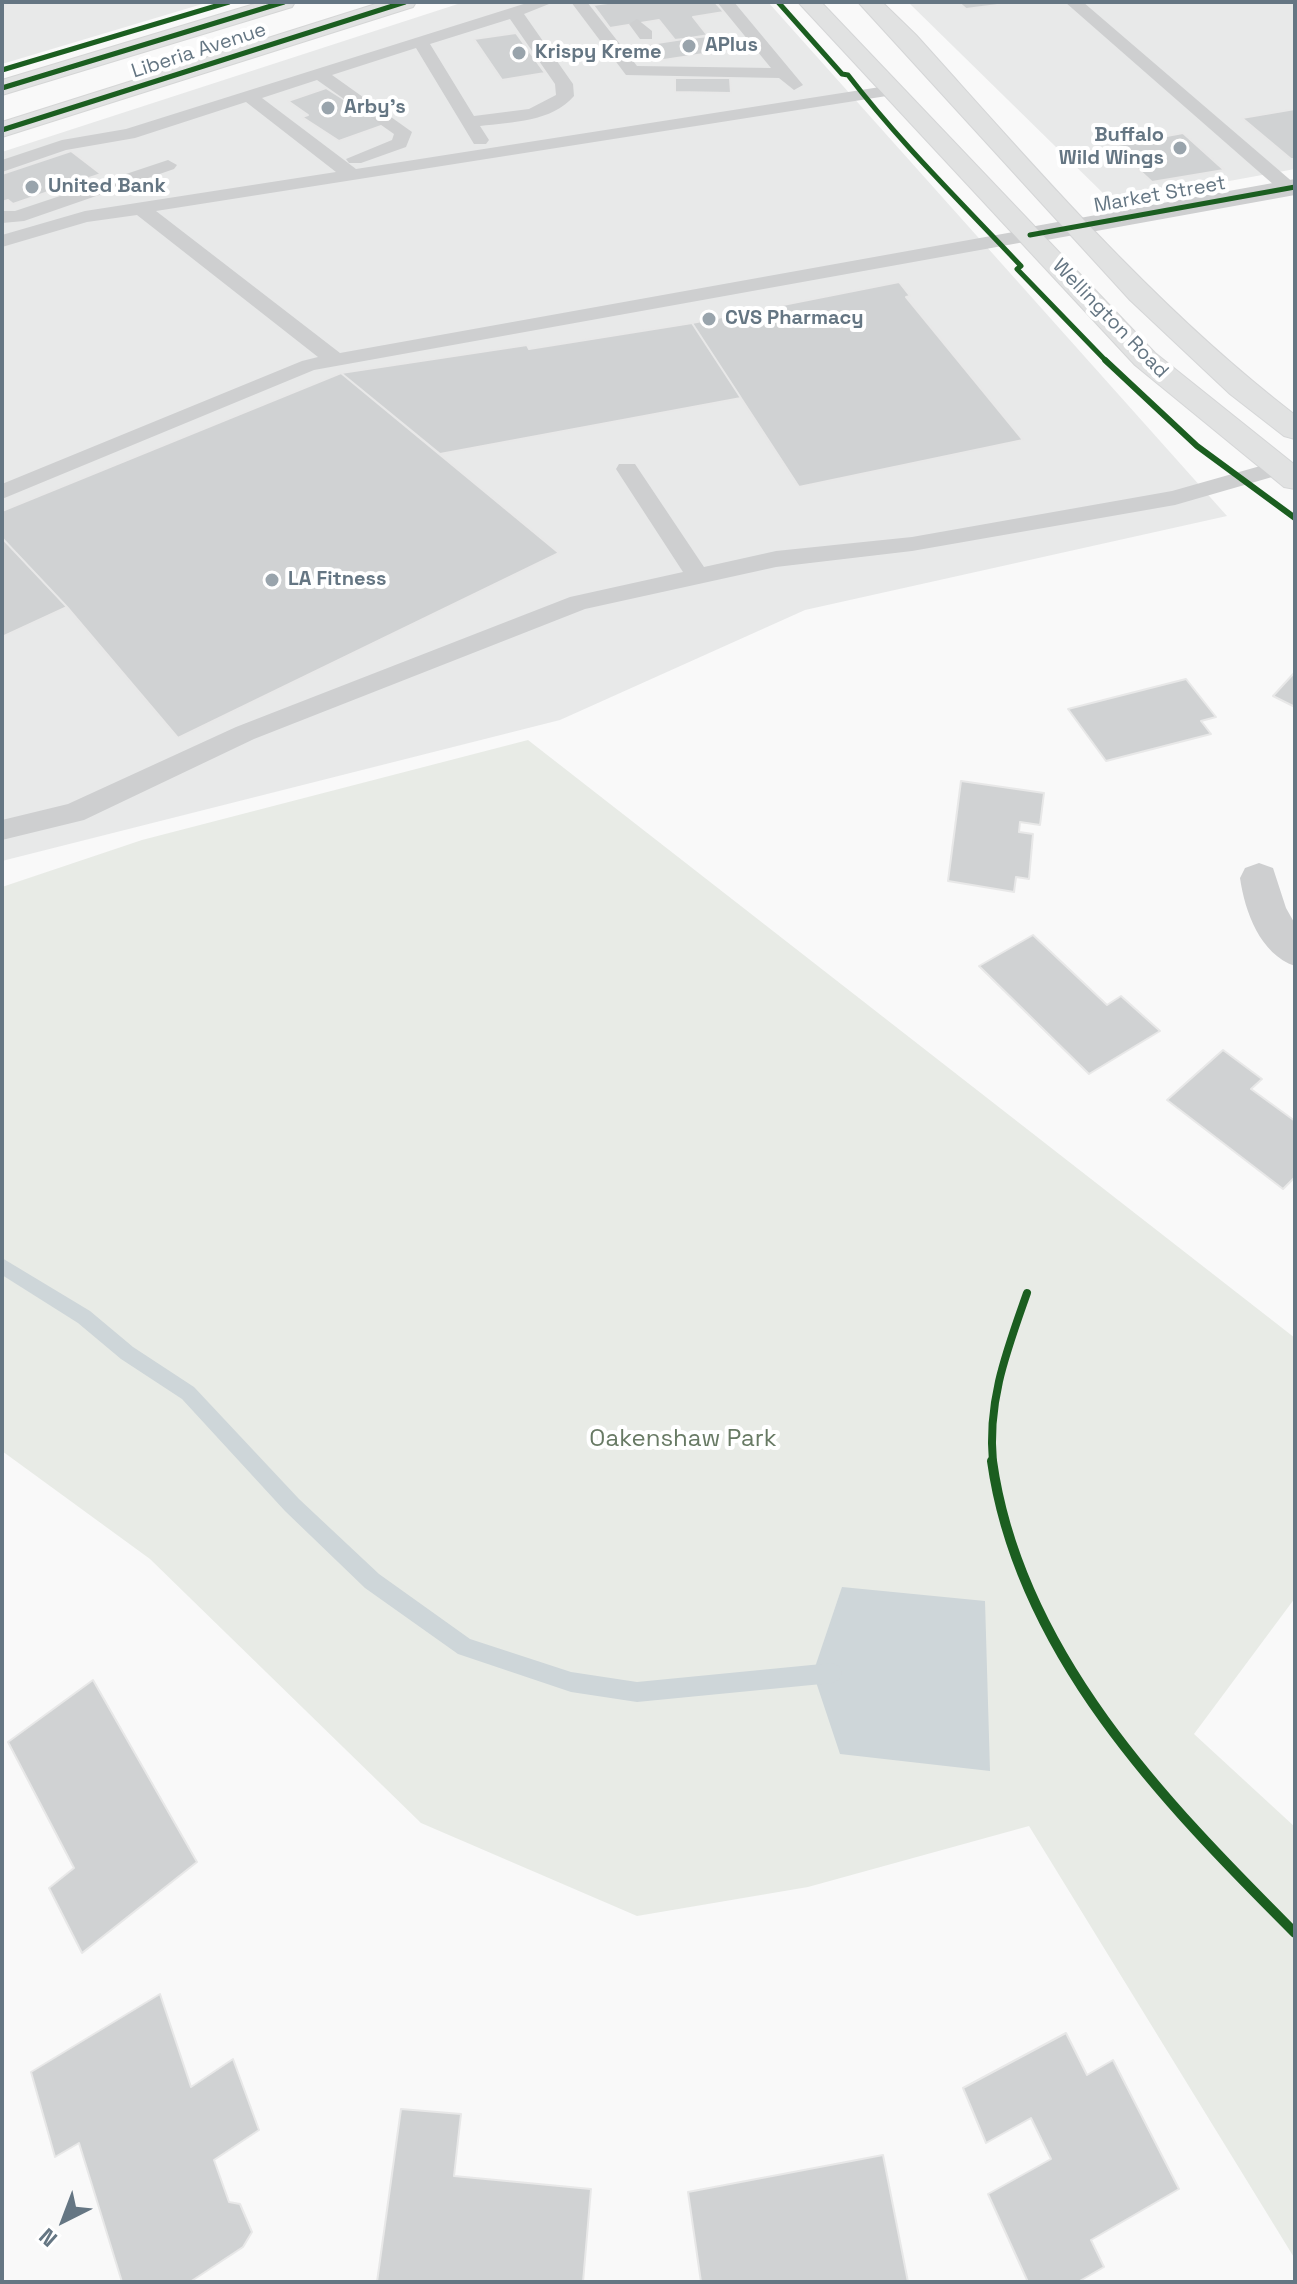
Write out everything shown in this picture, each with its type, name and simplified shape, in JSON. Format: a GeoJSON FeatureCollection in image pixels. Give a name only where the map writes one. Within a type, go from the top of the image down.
{"type":"FeatureCollection","features":[{"type":"Feature","properties":{"kind":"main road","name":"Liberia Avenue"},"geometry":{"type":"LineString","coordinates":[[2,88],[284,2]]}},
{"type":"Feature","properties":{"kind":"main road","name":"Liberia Avenue"},"geometry":{"type":"LineString","coordinates":[[2,130],[405,2]]}},
{"type":"Feature","properties":{"kind":"main road","name":"Wellington Road"},"geometry":{"type":"LineString","coordinates":[[809,2],[1145,359],[1286,474]]}},
{"type":"Feature","properties":{"kind":"main road","name":"Wellington Road"},"geometry":{"type":"LineString","coordinates":[[869,2],[908,40],[1165,323],[1223,374],[1295,430]]}},
{"type":"Feature","properties":{"kind":"street","name":"Market Street"},"geometry":{"type":"LineString","coordinates":[[1030,235],[1292,187]]}},
{"type":"Feature","properties":{"kind":"street"},"geometry":{"type":"LineString","coordinates":[[1259,878],[1263,906],[1278,935],[1295,950]]}},
{"type":"Feature","properties":{"kind":"lane"},"geometry":{"type":"LineString","coordinates":[[579,2],[632,71],[784,73]]}},
{"type":"Feature","properties":{"kind":"lane"},"geometry":{"type":"LineString","coordinates":[[725,2],[809,103]]}},
{"type":"Feature","properties":{"kind":"lane"},"geometry":{"type":"LineString","coordinates":[[1073,2],[1292,187]]}},
{"type":"Feature","properties":{"kind":"lane"},"geometry":{"type":"LineString","coordinates":[[2,166],[62,145],[129,134],[530,6],[564,84],[565,96],[558,104],[538,111],[469,122]]}},
{"type":"Feature","properties":{"kind":"lane"},"geometry":{"type":"LineString","coordinates":[[421,42],[488,153]]}},
{"type":"Feature","properties":{"kind":"lane"},"geometry":{"type":"LineString","coordinates":[[319,74],[403,132],[400,143],[384,151],[336,161]]}},
{"type":"Feature","properties":{"kind":"lane"},"geometry":{"type":"LineString","coordinates":[[2,241],[62,221],[893,90]]}},
{"type":"Feature","properties":{"kind":"lane"},"geometry":{"type":"LineString","coordinates":[[249,96],[352,175]]}},
{"type":"Feature","properties":{"kind":"lane"},"geometry":{"type":"LineString","coordinates":[[129,134],[208,197]]}},
{"type":"Feature","properties":{"kind":"lane"},"geometry":{"type":"LineString","coordinates":[[2,217],[17,217],[168,165]]}},
{"type":"Feature","properties":{"kind":"lane"},"geometry":{"type":"LineString","coordinates":[[140,208],[334,359]]}},
{"type":"Feature","properties":{"kind":"lane"},"geometry":{"type":"LineString","coordinates":[[2,492],[285,373],[334,359],[1030,235]]}},
{"type":"Feature","properties":{"kind":"lane"},"geometry":{"type":"LineString","coordinates":[[627,469],[698,576]]}},
{"type":"Feature","properties":{"kind":"lane"},"geometry":{"type":"LineString","coordinates":[[5,825],[74,813],[245,733],[579,603],[776,559],[912,544],[1175,498],[1286,474]]}},
{"type":"Feature","properties":{"kind":"shaded area"},"geometry":{"type":"Polygon","coordinates":[[[2,2],[209,2],[2,64],[2,2]]]}},
{"type":"Feature","properties":{"kind":"shaded area"},"geometry":{"type":"Polygon","coordinates":[[[464,2],[768,2],[1227,516],[805,610],[560,720],[2,861],[2,152],[464,2]]]}},
{"type":"Feature","properties":{"kind":"shaded area"},"geometry":{"type":"Polygon","coordinates":[[[908,2],[1295,2],[1295,169],[1136,198],[1107,197],[908,2]]]}},
{"type":"Feature","properties":{"kind":"shaded area"},"geometry":{"type":"Polygon","coordinates":[[[842,1587],[985,1601],[990,1771],[840,1754],[813,1673],[842,1587]]]}},
{"type":"Feature","properties":{"kind":"green space","name":"Oakenshaw Park"},"geometry":{"type":"Polygon","coordinates":[[[528,740],[1295,1338],[1295,1598],[1194,1734],[1295,1827],[1295,2259],[1029,1826],[808,1887],[637,1916],[421,1823],[150,1559],[2,1451],[2,887],[142,840],[528,740]]]}},
{"type":"Feature","properties":{"kind":"building"},"geometry":{"type":"Polygon","coordinates":[[[615,2],[715,2],[724,12],[693,17],[708,36],[675,40],[659,20],[610,28],[593,5],[615,2]]]}},
{"type":"Feature","properties":{"kind":"building"},"geometry":{"type":"Polygon","coordinates":[[[958,2],[1021,2],[966,9],[958,2]]]}},
{"type":"Feature","properties":{"kind":"building"},"geometry":{"type":"Polygon","coordinates":[[[516,33],[545,73],[502,80],[474,39],[516,33]]]}},
{"type":"Feature","properties":{"kind":"building"},"geometry":{"type":"Polygon","coordinates":[[[716,34],[730,50],[657,61],[644,45],[716,34]]]}},
{"type":"Feature","properties":{"kind":"building"},"geometry":{"type":"Polygon","coordinates":[[[675,78],[730,78],[731,93],[675,92],[675,78]]]}},
{"type":"Feature","properties":{"kind":"building","name":"Arby's"},"geometry":{"type":"Polygon","coordinates":[[[326,88],[384,125],[339,141],[302,117],[308,115],[288,101],[326,88]]]}},
{"type":"Feature","properties":{"kind":"building"},"geometry":{"type":"Polygon","coordinates":[[[1295,109],[1295,159],[1291,159],[1242,118],[1295,109]]]}},
{"type":"Feature","properties":{"kind":"building"},"geometry":{"type":"Polygon","coordinates":[[[1183,133],[1224,170],[1152,182],[1113,146],[1183,133]]]}},
{"type":"Feature","properties":{"kind":"building","name":"United Bank"},"geometry":{"type":"Polygon","coordinates":[[[71,151],[101,174],[13,204],[8,200],[2,202],[2,174],[71,151]]]}},
{"type":"Feature","properties":{"kind":"building"},"geometry":{"type":"Polygon","coordinates":[[[899,282],[910,296],[906,297],[1023,440],[799,487],[692,323],[899,282]]]}},
{"type":"Feature","properties":{"kind":"building"},"geometry":{"type":"Polygon","coordinates":[[[692,323],[741,398],[440,454],[341,373],[527,345],[529,349],[692,323]]]}},
{"type":"Feature","properties":{"kind":"building","name":"LA Fitness"},"geometry":{"type":"Polygon","coordinates":[[[341,373],[559,553],[178,738],[67,607],[2,538],[2,511],[341,373]]]}},
{"type":"Feature","properties":{"kind":"building"},"geometry":{"type":"Polygon","coordinates":[[[2,538],[67,607],[2,637],[2,538]]]}},
{"type":"Feature","properties":{"kind":"building"},"geometry":{"type":"Polygon","coordinates":[[[1295,672],[1295,707],[1273,696],[1295,672]]]}},
{"type":"Feature","properties":{"kind":"building"},"geometry":{"type":"Polygon","coordinates":[[[1186,679],[1216,717],[1201,721],[1211,734],[1106,761],[1068,709],[1186,679]]]}},
{"type":"Feature","properties":{"kind":"building"},"geometry":{"type":"Polygon","coordinates":[[[961,781],[1044,793],[1040,825],[1020,822],[1019,832],[1033,834],[1029,879],[1016,877],[1014,892],[948,881],[961,781]]]}},
{"type":"Feature","properties":{"kind":"building"},"geometry":{"type":"Polygon","coordinates":[[[1033,935],[1107,1005],[1121,996],[1160,1031],[1089,1074],[979,966],[1033,935]]]}},
{"type":"Feature","properties":{"kind":"building"},"geometry":{"type":"Polygon","coordinates":[[[1223,1050],[1262,1079],[1251,1089],[1295,1121],[1295,1177],[1283,1189],[1167,1100],[1223,1050]]]}},
{"type":"Feature","properties":{"kind":"building"},"geometry":{"type":"Polygon","coordinates":[[[93,1680],[197,1862],[82,1953],[49,1888],[74,1868],[8,1742],[93,1680]]]}},
{"type":"Feature","properties":{"kind":"building"},"geometry":{"type":"Polygon","coordinates":[[[160,1994],[191,2087],[233,2059],[259,2130],[214,2160],[229,2202],[240,2204],[252,2232],[243,2247],[190,2282],[122,2282],[79,2143],[55,2157],[31,2072],[160,1994]]]}},
{"type":"Feature","properties":{"kind":"building"},"geometry":{"type":"Polygon","coordinates":[[[1066,2033],[1087,2075],[1113,2060],[1179,2189],[1091,2240],[1104,2267],[1078,2282],[1028,2282],[988,2194],[1051,2159],[1031,2118],[986,2143],[963,2088],[1066,2033]]]}},
{"type":"Feature","properties":{"kind":"building"},"geometry":{"type":"Polygon","coordinates":[[[401,2109],[461,2114],[454,2176],[591,2189],[583,2282],[377,2282],[401,2109]]]}},
{"type":"Feature","properties":{"kind":"building"},"geometry":{"type":"Polygon","coordinates":[[[883,2155],[908,2282],[701,2282],[688,2192],[883,2155]]]}},
{"type":"Feature","properties":{"kind":"waterway"},"geometry":{"type":"LineString","coordinates":[[2,1266],[84,1317],[127,1353],[188,1393],[292,1505],[372,1581],[465,1647],[571,1682],[637,1692],[832,1673]]}},
{"type":"Feature","properties":{"kind":"cycle path"},"geometry":{"type":"LineString","coordinates":[[2,70],[229,2]]}},
{"type":"Feature","properties":{"kind":"cycle path"},"geometry":{"type":"LineString","coordinates":[[2,88],[284,2]]}},
{"type":"Feature","properties":{"kind":"cycle path"},"geometry":{"type":"LineString","coordinates":[[2,130],[405,2]]}},
{"type":"Feature","properties":{"kind":"cycle path"},"geometry":{"type":"LineString","coordinates":[[778,2],[842,74],[848,75],[877,113],[973,219],[979,221],[1021,266],[1017,269],[1086,343],[1197,446],[1295,518]]}},
{"type":"Feature","properties":{"kind":"cycle path"},"geometry":{"type":"LineString","coordinates":[[1030,235],[1295,187]]}},
{"type":"Feature","properties":{"kind":"cycle path"},"geometry":{"type":"LineString","coordinates":[[1027,1293],[1004,1356],[991,1421],[992,1462],[1000,1502],[1027,1579],[1079,1681],[1142,1770],[1177,1811],[1295,1933]]}},
{"type":"Feature","properties":{"kind":"place","name":"APlus"},"geometry":{"type":"Point","coordinates":[689,46]}},
{"type":"Feature","properties":{"kind":"place","name":"Krispy Kreme"},"geometry":{"type":"Point","coordinates":[519,53]}},
{"type":"Feature","properties":{"kind":"place","name":"Arby's"},"geometry":{"type":"Point","coordinates":[328,108]}},
{"type":"Feature","properties":{"kind":"place","name":"Buffalo Wild Wings"},"geometry":{"type":"Point","coordinates":[1180,148]}},
{"type":"Feature","properties":{"kind":"place","name":"United Bank"},"geometry":{"type":"Point","coordinates":[32,187]}},
{"type":"Feature","properties":{"kind":"place","name":"CVS Pharmacy"},"geometry":{"type":"Point","coordinates":[709,319]}},
{"type":"Feature","properties":{"kind":"place","name":"LA Fitness"},"geometry":{"type":"Point","coordinates":[272,580]}}]}
